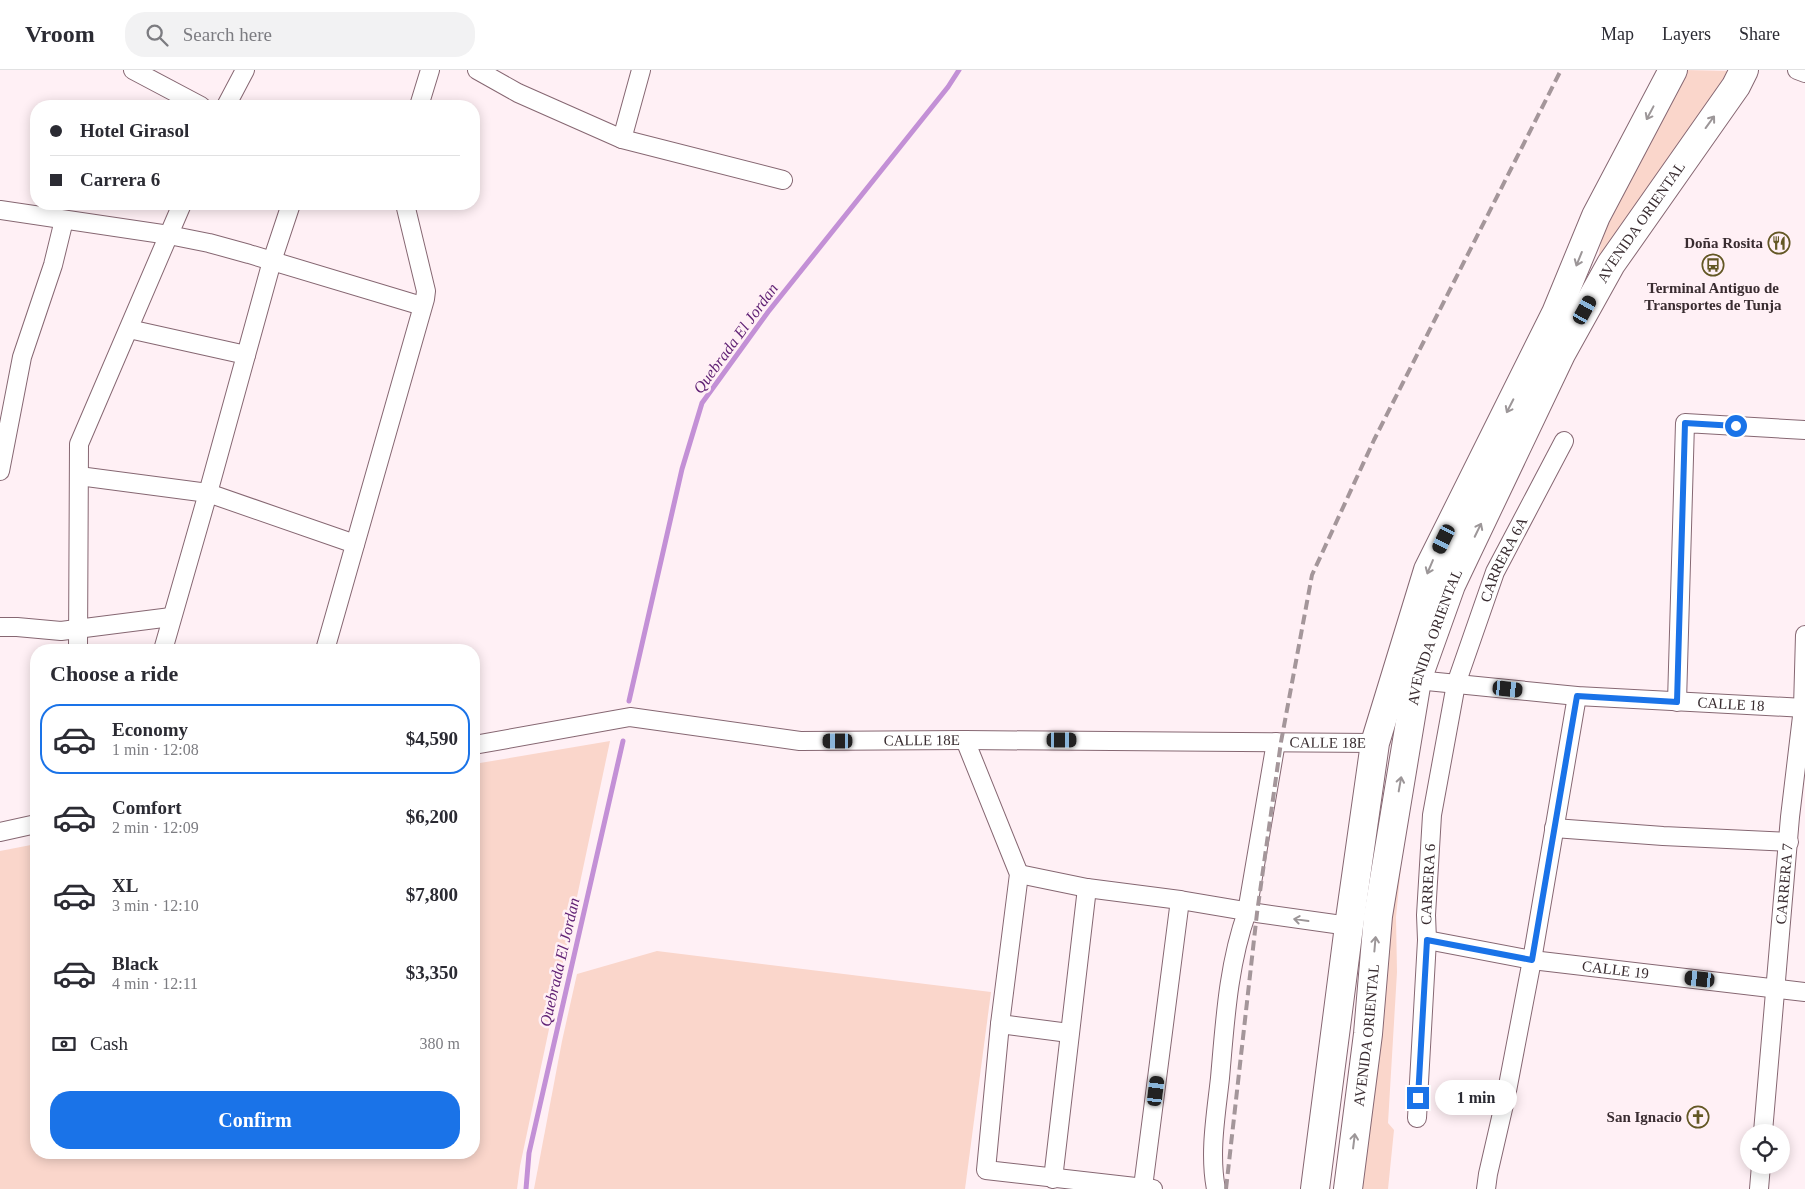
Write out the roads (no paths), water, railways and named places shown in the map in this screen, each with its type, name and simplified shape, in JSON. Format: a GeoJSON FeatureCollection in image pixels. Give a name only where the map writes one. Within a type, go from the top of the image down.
{"type":"FeatureCollection","features":[{"type":"Feature","properties":{"kind":"main road","name":"AVENIDA ORIENTAL"},"geometry":{"type":"LineString","coordinates":[[1348,1189],[1368,1034],[1378,916],[1417,680],[1451,585],[1561,354],[1566,320],[1596,216],[1673,70]]}},
{"type":"Feature","properties":{"kind":"main road","name":"AVENIDA ORIENTAL"},"geometry":{"type":"LineString","coordinates":[[1316,1189],[1349,926],[1375,742],[1428,570],[1566,320],[1611,264],[1736,86],[1744,70]]}},
{"type":"Feature","properties":{"kind":"street"},"geometry":{"type":"LineString","coordinates":[[132,70],[190,100]]}},
{"type":"Feature","properties":{"kind":"street"},"geometry":{"type":"LineString","coordinates":[[229,100],[244,70]]}},
{"type":"Feature","properties":{"kind":"street"},"geometry":{"type":"LineString","coordinates":[[421,100],[430,70]]}},
{"type":"Feature","properties":{"kind":"street"},"geometry":{"type":"LineString","coordinates":[[477,70],[518,93],[622,139],[783,180]]}},
{"type":"Feature","properties":{"kind":"street"},"geometry":{"type":"LineString","coordinates":[[622,139],[641,70]]}},
{"type":"Feature","properties":{"kind":"street"},"geometry":{"type":"LineString","coordinates":[[1797,70],[1805,73]]}},
{"type":"Feature","properties":{"kind":"street"},"geometry":{"type":"LineString","coordinates":[[0,210],[169,235],[209,243],[422,306]]}},
{"type":"Feature","properties":{"kind":"street"},"geometry":{"type":"LineString","coordinates":[[79,644],[79,444],[179,210]]}},
{"type":"Feature","properties":{"kind":"street"},"geometry":{"type":"LineString","coordinates":[[164,644],[272,261],[289,210]]}},
{"type":"Feature","properties":{"kind":"street"},"geometry":{"type":"LineString","coordinates":[[327,644],[426,291],[406,210]]}},
{"type":"Feature","properties":{"kind":"street"},"geometry":{"type":"LineString","coordinates":[[0,471],[22,357],[53,265],[64,220]]}},
{"type":"Feature","properties":{"kind":"street"},"geometry":{"type":"LineString","coordinates":[[129,329],[246,355]]}},
{"type":"Feature","properties":{"kind":"street"},"geometry":{"type":"LineString","coordinates":[[1677,702],[1685,423],[1805,430]]}},
{"type":"Feature","properties":{"kind":"street","name":"CARRERA 6A"},"geometry":{"type":"LineString","coordinates":[[1456,684],[1495,572],[1564,441]]}},
{"type":"Feature","properties":{"kind":"street"},"geometry":{"type":"LineString","coordinates":[[80,476],[208,494],[355,544]]}},
{"type":"Feature","properties":{"kind":"street"},"geometry":{"type":"LineString","coordinates":[[0,627],[17,626],[61,631],[171,617]]}},
{"type":"Feature","properties":{"kind":"street","name":"CARRERA 7"},"geometry":{"type":"LineString","coordinates":[[1764,1124],[1789,842],[1804,708],[1805,635]]}},
{"type":"Feature","properties":{"kind":"street","name":"CALLE 18"},"geometry":{"type":"LineString","coordinates":[[1417,680],[1577,696],[1804,708]]}},
{"type":"Feature","properties":{"kind":"street","name":"CARRERA 6"},"geometry":{"type":"LineString","coordinates":[[1417,1118],[1432,815],[1456,684]]}},
{"type":"Feature","properties":{"kind":"street"},"geometry":{"type":"LineString","coordinates":[[1486,1189],[1532,960],[1577,696]]}},
{"type":"Feature","properties":{"kind":"street","name":"CALLE 18E"},"geometry":{"type":"LineString","coordinates":[[480,744],[630,717],[800,741],[1375,742]]}},
{"type":"Feature","properties":{"kind":"street"},"geometry":{"type":"LineString","coordinates":[[965,740],[1019,874],[1000,1024],[986,1170],[1053,1179],[1148,1188],[1180,900]]}},
{"type":"Feature","properties":{"kind":"street"},"geometry":{"type":"LineString","coordinates":[[1216,1189],[1213,1150],[1228,996],[1238,937],[1247,912],[1276,742]]}},
{"type":"Feature","properties":{"kind":"street"},"geometry":{"type":"LineString","coordinates":[[0,832],[30,825]]}},
{"type":"Feature","properties":{"kind":"street"},"geometry":{"type":"LineString","coordinates":[[1554,828],[1663,836],[1789,842]]}},
{"type":"Feature","properties":{"kind":"street"},"geometry":{"type":"LineString","coordinates":[[1019,874],[1086,888],[1180,900],[1247,912],[1349,926]]}},
{"type":"Feature","properties":{"kind":"street"},"geometry":{"type":"LineString","coordinates":[[1053,1179],[1086,888]]}},
{"type":"Feature","properties":{"kind":"street","name":"CALLE 19"},"geometry":{"type":"LineString","coordinates":[[1427,940],[1532,960],[1805,992]]}},
{"type":"Feature","properties":{"kind":"street"},"geometry":{"type":"LineString","coordinates":[[1000,1024],[1069,1033]]}},
{"type":"Feature","properties":{"kind":"street"},"geometry":{"type":"LineString","coordinates":[[1759,1189],[1760,1174]]}},
{"type":"Feature","properties":{"kind":"waterway","name":"Quebrada El Jordan"},"geometry":{"type":"LineString","coordinates":[[629,701],[682,469],[702,403],[768,312],[948,87],[959,70]]}},
{"type":"Feature","properties":{"kind":"waterway","name":"Quebrada El Jordan"},"geometry":{"type":"LineString","coordinates":[[526,1189],[529,1153],[623,741]]}},
{"type":"Feature","properties":{"kind":"railway"},"geometry":{"type":"LineString","coordinates":[[1226,1189],[1257,913],[1281,742],[1312,575],[1374,440],[1561,70]]}},
{"type":"Feature","properties":{"kind":"place","name":"Doña Rosita"},"geometry":{"type":"Point","coordinates":[1779,243]}},
{"type":"Feature","properties":{"kind":"place","name":"Terminal Antiguo de Transportes de Tunja"},"geometry":{"type":"Point","coordinates":[1713,265]}},
{"type":"Feature","properties":{"kind":"place","name":"San Ignacio"},"geometry":{"type":"Point","coordinates":[1698,1117]}}]}
